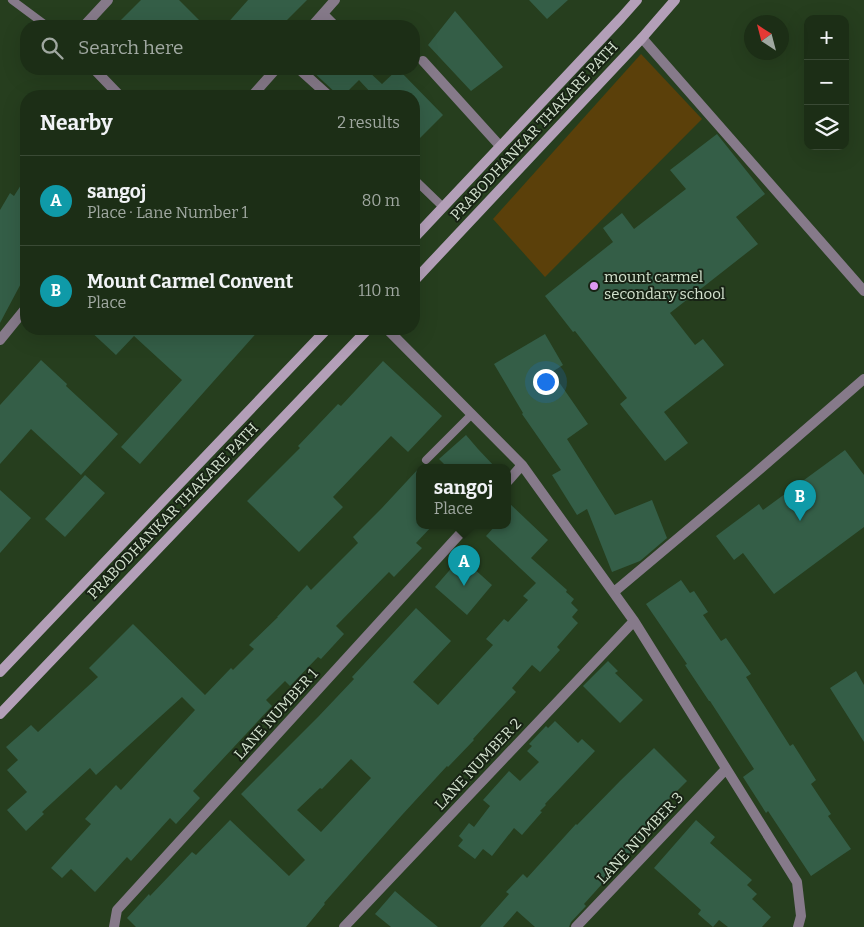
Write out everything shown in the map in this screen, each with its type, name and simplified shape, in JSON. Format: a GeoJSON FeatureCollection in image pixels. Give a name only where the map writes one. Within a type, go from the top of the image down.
{"type":"FeatureCollection","features":[{"type":"Feature","properties":{"kind":"main road","name":"PRABODHANKAR THAKARE PATH"},"geometry":{"type":"LineString","coordinates":[[420,229],[444,207],[637,0]]}},
{"type":"Feature","properties":{"kind":"main road","name":"PRABODHANKAR THAKARE PATH"},"geometry":{"type":"LineString","coordinates":[[420,274],[642,38],[675,0]]}},
{"type":"Feature","properties":{"kind":"main road","name":"PRABODHANKAR THAKARE PATH"},"geometry":{"type":"LineString","coordinates":[[0,672],[321,335]]}},
{"type":"Feature","properties":{"kind":"main road","name":"PRABODHANKAR THAKARE PATH"},"geometry":{"type":"LineString","coordinates":[[0,714],[362,335]]}},
{"type":"Feature","properties":{"kind":"street"},"geometry":{"type":"LineString","coordinates":[[90,20],[108,0]]}},
{"type":"Feature","properties":{"kind":"street"},"geometry":{"type":"LineString","coordinates":[[318,20],[335,0]]}},
{"type":"Feature","properties":{"kind":"street"},"geometry":{"type":"LineString","coordinates":[[323,14],[328,20]]}},
{"type":"Feature","properties":{"kind":"street"},"geometry":{"type":"LineString","coordinates":[[642,38],[864,291]]}},
{"type":"Feature","properties":{"kind":"street"},"geometry":{"type":"LineString","coordinates":[[423,61],[500,146]]}},
{"type":"Feature","properties":{"kind":"street"},"geometry":{"type":"LineString","coordinates":[[100,75],[114,90]]}},
{"type":"Feature","properties":{"kind":"street"},"geometry":{"type":"LineString","coordinates":[[257,90],[271,75]]}},
{"type":"Feature","properties":{"kind":"street"},"geometry":{"type":"LineString","coordinates":[[306,75],[323,90]]}},
{"type":"Feature","properties":{"kind":"street"},"geometry":{"type":"LineString","coordinates":[[0,340],[20,315]]}},
{"type":"Feature","properties":{"kind":"street"},"geometry":{"type":"LineString","coordinates":[[393,335],[522,465],[634,621],[796,882],[801,916],[798,927]]}},
{"type":"Feature","properties":{"kind":"street"},"geometry":{"type":"LineString","coordinates":[[614,592],[864,380]]}},
{"type":"Feature","properties":{"kind":"street"},"geometry":{"type":"LineString","coordinates":[[511,478],[522,465]]}},
{"type":"Feature","properties":{"kind":"street","name":"LANE NUMBER 1"},"geometry":{"type":"LineString","coordinates":[[114,927],[117,910],[464,529]]}},
{"type":"Feature","properties":{"kind":"street","name":"LANE NUMBER 2"},"geometry":{"type":"LineString","coordinates":[[344,927],[634,621]]}},
{"type":"Feature","properties":{"kind":"street","name":"LANE NUMBER 3"},"geometry":{"type":"LineString","coordinates":[[576,927],[726,769]]}},
{"type":"Feature","properties":{"kind":"lane"},"geometry":{"type":"LineString","coordinates":[[12,0],[39,20]]}},
{"type":"Feature","properties":{"kind":"lane"},"geometry":{"type":"LineString","coordinates":[[420,185],[444,207]]}},
{"type":"Feature","properties":{"kind":"lane"},"geometry":{"type":"LineString","coordinates":[[426,460],[472,414]]}},
{"type":"Feature","properties":{"kind":"shaded area"},"geometry":{"type":"Polygon","coordinates":[[[641,54],[702,119],[545,277],[493,219],[641,54]]]}},
{"type":"Feature","properties":{"kind":"building"},"geometry":{"type":"Polygon","coordinates":[[[141,0],[179,0],[199,20],[121,20],[141,0]]]}},
{"type":"Feature","properties":{"kind":"building"},"geometry":{"type":"Polygon","coordinates":[[[248,0],[307,0],[287,20],[230,20],[248,0]]]}},
{"type":"Feature","properties":{"kind":"building"},"geometry":{"type":"Polygon","coordinates":[[[529,0],[568,0],[547,19],[529,0]]]}},
{"type":"Feature","properties":{"kind":"building"},"geometry":{"type":"Polygon","coordinates":[[[455,11],[503,67],[471,91],[428,45],[455,11]]]}},
{"type":"Feature","properties":{"kind":"building"},"geometry":{"type":"Polygon","coordinates":[[[316,75],[372,75],[382,84],[392,75],[404,75],[419,90],[368,90],[359,80],[349,90],[333,90],[316,75]]]}},
{"type":"Feature","properties":{"kind":"building"},"geometry":{"type":"Polygon","coordinates":[[[420,91],[443,115],[420,138],[420,91]]]}},
{"type":"Feature","properties":{"kind":"building"},"geometry":{"type":"Polygon","coordinates":[[[717,134],[765,194],[736,217],[758,244],[670,313],[695,345],[703,339],[724,365],[664,412],[688,443],[665,461],[620,404],[627,398],[545,296],[613,242],[603,228],[622,213],[634,229],[686,189],[670,170],[717,134]]]}},
{"type":"Feature","properties":{"kind":"building"},"geometry":{"type":"Polygon","coordinates":[[[20,186],[20,285],[0,323],[0,210],[10,193],[14,196],[20,186]]]}},
{"type":"Feature","properties":{"kind":"building"},"geometry":{"type":"Polygon","coordinates":[[[545,334],[563,365],[552,372],[588,424],[567,439],[615,515],[652,500],[667,538],[640,561],[612,572],[587,509],[577,515],[552,475],[561,470],[522,414],[494,364],[545,334]]]}},
{"type":"Feature","properties":{"kind":"building"},"geometry":{"type":"Polygon","coordinates":[[[94,335],[255,335],[140,464],[121,447],[182,380],[134,336],[116,355],[94,335]]]}},
{"type":"Feature","properties":{"kind":"building"},"geometry":{"type":"Polygon","coordinates":[[[41,360],[118,434],[81,475],[31,429],[0,464],[0,405],[41,360]]]}},
{"type":"Feature","properties":{"kind":"building"},"geometry":{"type":"Polygon","coordinates":[[[383,361],[442,416],[408,452],[391,436],[333,497],[343,507],[299,552],[247,501],[300,448],[298,446],[338,404],[341,406],[383,361]]]}},
{"type":"Feature","properties":{"kind":"building"},"geometry":{"type":"Polygon","coordinates":[[[466,435],[492,464],[444,464],[439,459],[466,435]]]}},
{"type":"Feature","properties":{"kind":"building"},"geometry":{"type":"Polygon","coordinates":[[[845,450],[864,475],[864,527],[774,594],[743,553],[734,560],[716,536],[759,504],[763,510],[845,450]]]}},
{"type":"Feature","properties":{"kind":"building"},"geometry":{"type":"Polygon","coordinates":[[[416,471],[416,529],[429,529],[416,543],[422,548],[394,577],[389,572],[336,626],[344,634],[321,659],[318,657],[290,686],[285,681],[266,700],[272,706],[193,791],[200,798],[176,824],[170,818],[131,861],[127,857],[95,892],[71,869],[62,878],[51,868],[91,824],[85,819],[116,785],[121,790],[195,710],[182,697],[96,775],[90,768],[42,812],[44,814],[26,831],[7,810],[27,792],[7,770],[18,760],[6,747],[31,725],[38,732],[98,677],[89,668],[133,624],[205,695],[231,668],[233,670],[254,649],[249,645],[307,585],[311,590],[358,543],[353,537],[416,471]]]}},
{"type":"Feature","properties":{"kind":"building"},"geometry":{"type":"Polygon","coordinates":[[[85,475],[105,493],[65,537],[45,519],[85,475]]]}},
{"type":"Feature","properties":{"kind":"building"},"geometry":{"type":"Polygon","coordinates":[[[0,490],[31,518],[0,553],[0,490]]]}},
{"type":"Feature","properties":{"kind":"building"},"geometry":{"type":"Polygon","coordinates":[[[511,505],[548,540],[531,558],[567,590],[566,592],[574,599],[571,603],[578,610],[572,617],[578,623],[557,647],[560,650],[540,672],[532,665],[512,688],[516,692],[474,740],[402,815],[324,903],[306,927],[136,927],[127,918],[192,852],[196,855],[230,820],[289,876],[305,860],[241,794],[354,679],[352,677],[416,608],[451,641],[413,682],[438,705],[493,645],[486,639],[504,619],[508,622],[528,600],[523,596],[536,583],[486,536],[492,529],[511,529],[511,505]],[[351,759],[322,789],[320,788],[297,810],[321,832],[371,778],[351,759]]]}},
{"type":"Feature","properties":{"kind":"building"},"geometry":{"type":"Polygon","coordinates":[[[461,557],[492,585],[467,615],[435,587],[461,557]]]}},
{"type":"Feature","properties":{"kind":"building"},"geometry":{"type":"Polygon","coordinates":[[[681,580],[690,593],[694,591],[708,612],[703,615],[721,641],[726,638],[751,674],[746,677],[790,746],[793,744],[816,780],[811,784],[831,814],[828,816],[851,849],[811,876],[743,777],[754,769],[646,604],[681,580]]]}},
{"type":"Feature","properties":{"kind":"building"},"geometry":{"type":"Polygon","coordinates":[[[608,661],[618,671],[615,673],[643,700],[620,723],[583,686],[608,661]]]}},
{"type":"Feature","properties":{"kind":"building"},"geometry":{"type":"Polygon","coordinates":[[[856,671],[864,685],[864,742],[830,688],[856,671]]]}},
{"type":"Feature","properties":{"kind":"building"},"geometry":{"type":"Polygon","coordinates":[[[555,721],[578,743],[582,739],[595,751],[545,804],[540,811],[542,812],[522,835],[514,828],[492,856],[483,849],[475,859],[458,846],[463,840],[459,836],[469,823],[474,827],[490,806],[483,800],[509,771],[520,781],[539,762],[527,751],[532,746],[529,744],[546,726],[548,728],[555,721]]]}},
{"type":"Feature","properties":{"kind":"building"},"geometry":{"type":"Polygon","coordinates":[[[654,748],[687,781],[654,814],[662,821],[584,904],[586,906],[571,922],[569,927],[535,927],[517,911],[503,927],[480,927],[509,894],[506,892],[523,874],[527,878],[576,824],[654,748]]]}},
{"type":"Feature","properties":{"kind":"building"},"geometry":{"type":"Polygon","coordinates":[[[696,820],[715,837],[710,843],[752,880],[747,885],[757,894],[752,899],[771,917],[762,927],[728,927],[719,920],[713,927],[698,914],[701,910],[654,868],[696,820]]]}},
{"type":"Feature","properties":{"kind":"building"},"geometry":{"type":"Polygon","coordinates":[[[395,891],[438,927],[391,927],[375,914],[395,891]]]}},
{"type":"Feature","properties":{"kind":"place","name":"mount carmel secondary school"},"geometry":{"type":"Point","coordinates":[594,286]}},
{"type":"Feature","properties":{"kind":"place","name":"Mount Carmel Convent"},"geometry":{"type":"Point","coordinates":[800,521]}},
{"type":"Feature","properties":{"kind":"place","name":"sangoj"},"geometry":{"type":"Point","coordinates":[464,586]}}]}
